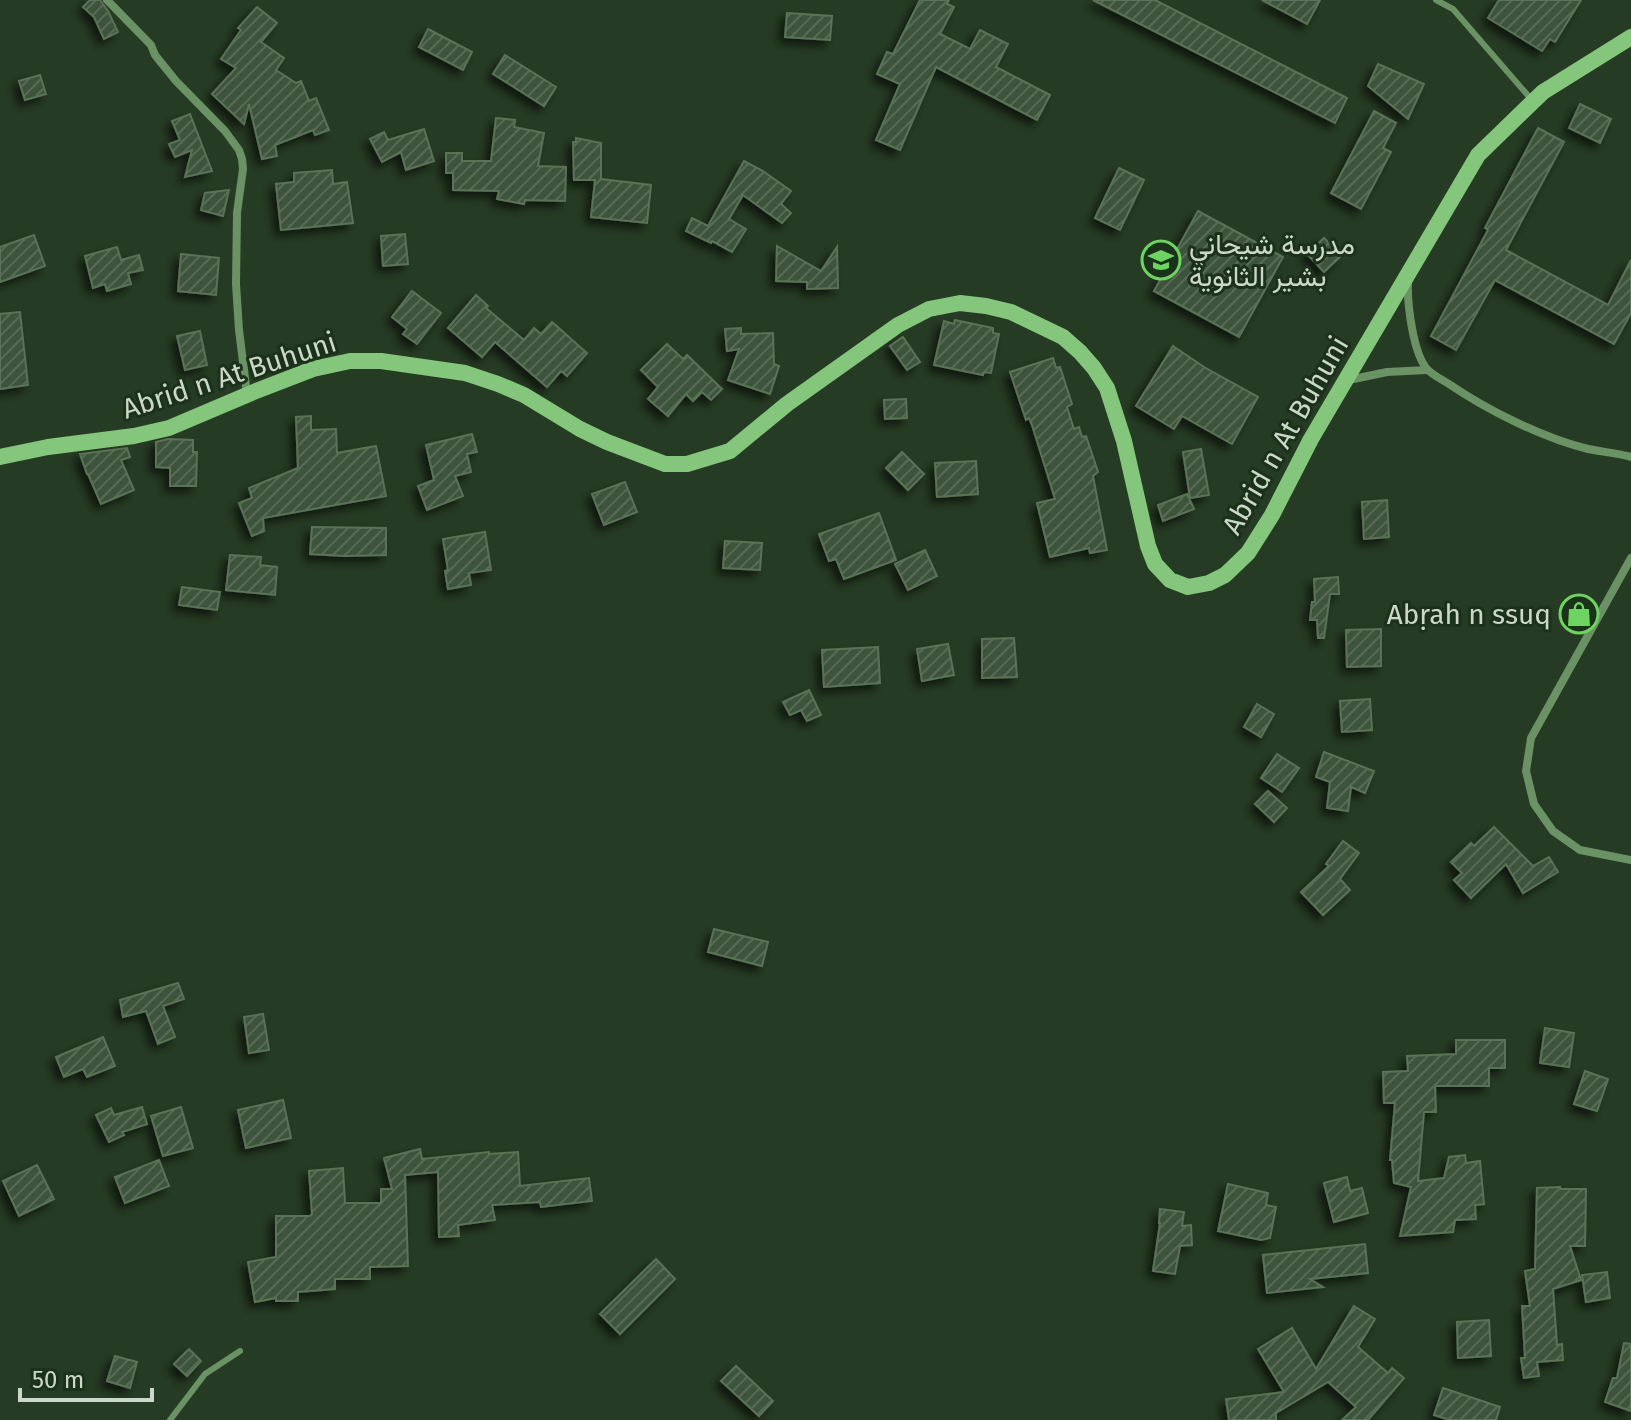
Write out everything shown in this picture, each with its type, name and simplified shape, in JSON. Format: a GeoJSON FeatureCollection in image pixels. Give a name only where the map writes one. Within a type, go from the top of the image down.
{"type":"FeatureCollection","features":[{"type":"Feature","properties":{"kind":"street"},"geometry":{"type":"LineString","coordinates":[[107,0],[151,45],[155,55],[176,81],[225,131],[239,150],[243,169],[237,213],[236,284],[247,394]]}},
{"type":"Feature","properties":{"kind":"street","name":"Abrid n At Buhuni"},"geometry":{"type":"LineString","coordinates":[[0,457],[169,428],[301,373],[350,361],[400,362],[465,373],[524,395],[580,429],[643,457],[665,464],[687,464],[730,451],[787,404],[898,325],[929,309],[960,303],[1011,312],[1063,337],[1080,352],[1107,388],[1124,441],[1155,564],[1170,580],[1188,587],[1209,583],[1225,575],[1248,553],[1272,515],[1311,439],[1478,155],[1543,92],[1631,37]]}},
{"type":"Feature","properties":{"kind":"street"},"geometry":{"type":"LineString","coordinates":[[1409,270],[1412,331],[1427,370]]}},
{"type":"Feature","properties":{"kind":"street"},"geometry":{"type":"LineString","coordinates":[[1346,380],[1387,372],[1427,370],[1534,430],[1589,449],[1631,457]]}},
{"type":"Feature","properties":{"kind":"street"},"geometry":{"type":"LineString","coordinates":[[1631,558],[1531,738],[1526,771],[1534,804],[1553,831],[1580,850],[1631,860]]}},
{"type":"Feature","properties":{"kind":"lane"},"geometry":{"type":"LineString","coordinates":[[1436,0],[1453,9],[1534,102]]}},
{"type":"Feature","properties":{"kind":"lane"},"geometry":{"type":"LineString","coordinates":[[170,1420],[205,1374],[240,1351]]}},
{"type":"Feature","properties":{"kind":"building"},"geometry":{"type":"Polygon","coordinates":[[[90,0],[100,0],[118,32],[104,39],[94,17],[83,7],[90,0]]]}},
{"type":"Feature","properties":{"kind":"building"},"geometry":{"type":"Polygon","coordinates":[[[920,0],[949,0],[947,4],[954,7],[940,34],[970,49],[980,30],[1008,44],[996,67],[1050,95],[1037,120],[936,67],[900,150],[876,140],[900,84],[877,74],[887,52],[893,54],[920,0]]]}},
{"type":"Feature","properties":{"kind":"building"},"geometry":{"type":"Polygon","coordinates":[[[1093,0],[1155,0],[1347,98],[1335,123],[1093,0]]]}},
{"type":"Feature","properties":{"kind":"building"},"geometry":{"type":"Polygon","coordinates":[[[1262,0],[1320,0],[1307,24],[1262,0]]]}},
{"type":"Feature","properties":{"kind":"building"},"geometry":{"type":"Polygon","coordinates":[[[1499,0],[1581,0],[1555,42],[1550,39],[1542,51],[1488,18],[1499,0]]]}},
{"type":"Feature","properties":{"kind":"building"},"geometry":{"type":"Polygon","coordinates":[[[257,7],[277,23],[261,42],[284,58],[276,70],[296,83],[301,81],[309,101],[316,98],[329,130],[315,135],[313,130],[275,145],[277,156],[262,159],[249,104],[244,124],[212,94],[236,68],[221,59],[241,30],[238,28],[257,7]]]}},
{"type":"Feature","properties":{"kind":"building"},"geometry":{"type":"Polygon","coordinates":[[[787,13],[832,16],[830,40],[785,37],[787,13]]]}},
{"type":"Feature","properties":{"kind":"building"},"geometry":{"type":"Polygon","coordinates":[[[428,29],[472,52],[463,70],[419,47],[428,29]]]}},
{"type":"Feature","properties":{"kind":"building"},"geometry":{"type":"Polygon","coordinates":[[[505,55],[556,87],[544,106],[493,74],[505,55]]]}},
{"type":"Feature","properties":{"kind":"building"},"geometry":{"type":"Polygon","coordinates":[[[1378,64],[1424,84],[1408,119],[1368,86],[1378,64]]]}},
{"type":"Feature","properties":{"kind":"building"},"geometry":{"type":"Polygon","coordinates":[[[40,75],[46,94],[25,100],[19,81],[40,75]]]}},
{"type":"Feature","properties":{"kind":"building"},"geometry":{"type":"Polygon","coordinates":[[[1580,104],[1611,119],[1600,143],[1569,128],[1580,104]]]}},
{"type":"Feature","properties":{"kind":"building"},"geometry":{"type":"Polygon","coordinates":[[[1374,111],[1396,123],[1383,148],[1391,152],[1361,209],[1331,193],[1374,111]]]}},
{"type":"Feature","properties":{"kind":"building"},"geometry":{"type":"Polygon","coordinates":[[[190,114],[212,171],[185,177],[192,150],[175,157],[169,144],[180,140],[172,121],[190,114]]]}},
{"type":"Feature","properties":{"kind":"building"},"geometry":{"type":"Polygon","coordinates":[[[496,118],[515,120],[514,127],[544,133],[538,166],[566,167],[565,201],[525,200],[524,204],[497,199],[499,191],[453,190],[453,173],[446,173],[446,153],[462,153],[462,161],[491,161],[496,118]]]}},
{"type":"Feature","properties":{"kind":"building"},"geometry":{"type":"Polygon","coordinates":[[[1538,128],[1564,142],[1506,250],[1608,305],[1631,260],[1631,313],[1614,344],[1495,280],[1456,350],[1431,336],[1538,128]]]}},
{"type":"Feature","properties":{"kind":"building"},"geometry":{"type":"Polygon","coordinates":[[[424,129],[434,161],[406,170],[401,152],[382,162],[370,139],[384,132],[388,140],[424,129]]]}},
{"type":"Feature","properties":{"kind":"building"},"geometry":{"type":"Polygon","coordinates":[[[576,138],[601,143],[601,179],[651,185],[647,223],[591,217],[595,180],[574,180],[573,142],[576,138]]]}},
{"type":"Feature","properties":{"kind":"building"},"geometry":{"type":"Polygon","coordinates":[[[744,161],[791,191],[781,204],[791,213],[782,223],[743,195],[729,219],[746,229],[732,252],[686,231],[692,218],[708,226],[744,161]]]}},
{"type":"Feature","properties":{"kind":"building"},"geometry":{"type":"Polygon","coordinates":[[[1119,168],[1144,180],[1120,230],[1095,218],[1119,168]]]}},
{"type":"Feature","properties":{"kind":"building"},"geometry":{"type":"Polygon","coordinates":[[[332,170],[333,184],[347,182],[353,223],[281,230],[276,184],[294,182],[294,173],[332,170]]]}},
{"type":"Feature","properties":{"kind":"building"},"geometry":{"type":"Polygon","coordinates":[[[229,190],[223,216],[201,210],[205,193],[229,190]]]}},
{"type":"Feature","properties":{"kind":"building"},"geometry":{"type":"Polygon","coordinates":[[[1198,211],[1283,257],[1239,337],[1154,291],[1198,211]]]}},
{"type":"Feature","properties":{"kind":"building"},"geometry":{"type":"Polygon","coordinates":[[[405,234],[408,264],[383,266],[381,236],[405,234]]]}},
{"type":"Feature","properties":{"kind":"building"},"geometry":{"type":"Polygon","coordinates":[[[34,235],[45,266],[0,282],[0,247],[34,235]]]}},
{"type":"Feature","properties":{"kind":"building"},"geometry":{"type":"Polygon","coordinates":[[[1324,238],[1341,256],[1324,272],[1307,254],[1324,238]]]}},
{"type":"Feature","properties":{"kind":"building"},"geometry":{"type":"Polygon","coordinates":[[[777,246],[821,271],[837,247],[838,288],[807,289],[807,282],[776,281],[777,246]]]}},
{"type":"Feature","properties":{"kind":"building"},"geometry":{"type":"Polygon","coordinates":[[[117,247],[121,260],[139,255],[143,270],[128,273],[131,284],[107,291],[105,284],[93,288],[85,256],[117,247]]]}},
{"type":"Feature","properties":{"kind":"building"},"geometry":{"type":"Polygon","coordinates":[[[181,254],[219,258],[216,295],[178,291],[181,254]]]}},
{"type":"Feature","properties":{"kind":"building"},"geometry":{"type":"Polygon","coordinates":[[[412,291],[441,313],[417,344],[403,334],[407,329],[392,317],[412,291]]]}},
{"type":"Feature","properties":{"kind":"building"},"geometry":{"type":"Polygon","coordinates":[[[476,295],[488,306],[486,308],[524,340],[534,328],[541,334],[552,322],[587,353],[567,376],[561,371],[547,387],[495,342],[482,357],[448,328],[476,295]]]}},
{"type":"Feature","properties":{"kind":"building"},"geometry":{"type":"Polygon","coordinates":[[[20,312],[28,385],[0,389],[0,314],[20,312]]]}},
{"type":"Feature","properties":{"kind":"building"},"geometry":{"type":"Polygon","coordinates":[[[955,320],[993,328],[993,333],[999,334],[991,373],[984,372],[983,375],[934,365],[944,321],[954,324],[955,320]]]}},
{"type":"Feature","properties":{"kind":"building"},"geometry":{"type":"Polygon","coordinates":[[[741,328],[741,334],[773,333],[774,364],[779,366],[770,394],[728,380],[739,349],[727,351],[725,329],[741,328]]]}},
{"type":"Feature","properties":{"kind":"building"},"geometry":{"type":"Polygon","coordinates":[[[200,331],[207,365],[185,370],[177,336],[200,331]]]}},
{"type":"Feature","properties":{"kind":"building"},"geometry":{"type":"Polygon","coordinates":[[[903,337],[920,362],[907,370],[890,346],[903,337]]]}},
{"type":"Feature","properties":{"kind":"building"},"geometry":{"type":"Polygon","coordinates":[[[667,344],[683,359],[687,355],[722,389],[711,400],[702,392],[693,401],[686,394],[668,416],[648,399],[658,387],[641,370],[667,344]]]}},
{"type":"Feature","properties":{"kind":"building"},"geometry":{"type":"Polygon","coordinates":[[[1173,346],[1258,397],[1232,444],[1182,416],[1174,429],[1136,406],[1173,346]]]}},
{"type":"Feature","properties":{"kind":"building"},"geometry":{"type":"Polygon","coordinates":[[[1053,358],[1056,368],[1060,367],[1072,404],[1067,407],[1074,429],[1079,427],[1082,437],[1086,436],[1098,472],[1093,476],[1107,550],[1090,553],[1089,548],[1050,557],[1037,503],[1055,499],[1032,425],[1029,418],[1026,420],[1010,372],[1053,358]]]}},
{"type":"Feature","properties":{"kind":"building"},"geometry":{"type":"Polygon","coordinates":[[[906,399],[907,418],[885,419],[884,400],[906,399]]]}},
{"type":"Feature","properties":{"kind":"building"},"geometry":{"type":"Polygon","coordinates":[[[311,416],[311,430],[336,429],[337,453],[376,446],[386,496],[263,518],[264,531],[252,536],[239,503],[252,498],[249,488],[298,468],[296,417],[311,416]]]}},
{"type":"Feature","properties":{"kind":"building"},"geometry":{"type":"Polygon","coordinates":[[[472,434],[477,452],[467,454],[471,472],[455,476],[463,496],[427,510],[418,486],[434,480],[426,445],[472,434]]]}},
{"type":"Feature","properties":{"kind":"building"},"geometry":{"type":"Polygon","coordinates":[[[193,440],[193,452],[197,452],[196,486],[170,486],[170,468],[156,467],[156,442],[193,440]]]}},
{"type":"Feature","properties":{"kind":"building"},"geometry":{"type":"Polygon","coordinates":[[[127,448],[130,457],[121,460],[134,490],[101,504],[80,454],[127,448]]]}},
{"type":"Feature","properties":{"kind":"building"},"geometry":{"type":"Polygon","coordinates":[[[1201,449],[1209,495],[1190,498],[1183,452],[1201,449]]]}},
{"type":"Feature","properties":{"kind":"building"},"geometry":{"type":"Polygon","coordinates":[[[902,452],[924,474],[908,490],[886,468],[902,452]]]}},
{"type":"Feature","properties":{"kind":"building"},"geometry":{"type":"Polygon","coordinates":[[[976,461],[978,494],[937,497],[935,463],[976,461]]]}},
{"type":"Feature","properties":{"kind":"building"},"geometry":{"type":"Polygon","coordinates":[[[625,482],[637,512],[604,525],[592,494],[625,482]]]}},
{"type":"Feature","properties":{"kind":"building"},"geometry":{"type":"Polygon","coordinates":[[[1187,494],[1194,509],[1163,521],[1158,505],[1187,494]]]}},
{"type":"Feature","properties":{"kind":"building"},"geometry":{"type":"Polygon","coordinates":[[[1387,500],[1389,537],[1364,539],[1362,502],[1387,500]]]}},
{"type":"Feature","properties":{"kind":"building"},"geometry":{"type":"Polygon","coordinates":[[[879,513],[896,560],[844,579],[836,559],[829,561],[819,534],[879,513]]]}},
{"type":"Feature","properties":{"kind":"building"},"geometry":{"type":"Polygon","coordinates":[[[312,527],[386,528],[386,555],[310,554],[312,527]]]}},
{"type":"Feature","properties":{"kind":"building"},"geometry":{"type":"Polygon","coordinates":[[[485,532],[491,570],[469,573],[471,585],[448,589],[443,539],[485,532]]]}},
{"type":"Feature","properties":{"kind":"building"},"geometry":{"type":"Polygon","coordinates":[[[725,541],[762,543],[760,570],[723,568],[725,541]]]}},
{"type":"Feature","properties":{"kind":"building"},"geometry":{"type":"Polygon","coordinates":[[[925,550],[937,576],[908,590],[895,564],[925,550]]]}},
{"type":"Feature","properties":{"kind":"building"},"geometry":{"type":"Polygon","coordinates":[[[230,555],[261,557],[260,565],[277,567],[275,595],[226,590],[230,555]]]}},
{"type":"Feature","properties":{"kind":"building"},"geometry":{"type":"Polygon","coordinates":[[[1338,577],[1339,594],[1330,594],[1324,638],[1318,638],[1317,620],[1310,620],[1312,602],[1315,602],[1314,579],[1338,577]]]}},
{"type":"Feature","properties":{"kind":"building"},"geometry":{"type":"Polygon","coordinates":[[[182,587],[220,592],[217,610],[179,605],[182,587]]]}},
{"type":"Feature","properties":{"kind":"building"},"geometry":{"type":"Polygon","coordinates":[[[1381,629],[1381,666],[1347,667],[1346,630],[1381,629]]]}},
{"type":"Feature","properties":{"kind":"building"},"geometry":{"type":"Polygon","coordinates":[[[1014,638],[1017,677],[982,678],[982,639],[1014,638]]]}},
{"type":"Feature","properties":{"kind":"building"},"geometry":{"type":"Polygon","coordinates":[[[948,644],[954,675],[922,681],[917,649],[948,644]]]}},
{"type":"Feature","properties":{"kind":"building"},"geometry":{"type":"Polygon","coordinates":[[[878,647],[880,683],[824,687],[822,650],[878,647]]]}},
{"type":"Feature","properties":{"kind":"building"},"geometry":{"type":"Polygon","coordinates":[[[809,690],[821,715],[807,721],[801,710],[790,715],[783,702],[809,690]]]}},
{"type":"Feature","properties":{"kind":"building"},"geometry":{"type":"Polygon","coordinates":[[[1370,699],[1372,730],[1342,732],[1340,701],[1370,699]]]}},
{"type":"Feature","properties":{"kind":"building"},"geometry":{"type":"Polygon","coordinates":[[[1257,704],[1274,714],[1261,737],[1244,727],[1257,704]]]}},
{"type":"Feature","properties":{"kind":"building"},"geometry":{"type":"Polygon","coordinates":[[[1324,752],[1374,771],[1365,793],[1351,787],[1348,811],[1327,808],[1330,782],[1316,777],[1324,752]]]}},
{"type":"Feature","properties":{"kind":"building"},"geometry":{"type":"Polygon","coordinates":[[[1277,754],[1299,768],[1282,792],[1261,778],[1277,754]]]}},
{"type":"Feature","properties":{"kind":"building"},"geometry":{"type":"Polygon","coordinates":[[[1268,791],[1287,808],[1274,822],[1255,804],[1268,791]]]}},
{"type":"Feature","properties":{"kind":"building"},"geometry":{"type":"Polygon","coordinates":[[[1494,827],[1533,866],[1549,857],[1558,872],[1523,893],[1506,864],[1471,898],[1454,880],[1462,873],[1451,862],[1494,827]]]}},
{"type":"Feature","properties":{"kind":"building"},"geometry":{"type":"Polygon","coordinates":[[[1343,841],[1359,853],[1340,879],[1350,890],[1323,915],[1301,892],[1329,866],[1326,864],[1343,841]]]}},
{"type":"Feature","properties":{"kind":"building"},"geometry":{"type":"Polygon","coordinates":[[[714,929],[768,942],[762,966],[708,952],[714,929]]]}},
{"type":"Feature","properties":{"kind":"building"},"geometry":{"type":"Polygon","coordinates":[[[178,983],[184,999],[163,1006],[175,1037],[158,1044],[146,1011],[123,1017],[120,1000],[178,983]]]}},
{"type":"Feature","properties":{"kind":"building"},"geometry":{"type":"Polygon","coordinates":[[[263,1014],[269,1050],[249,1053],[244,1017],[263,1014]]]}},
{"type":"Feature","properties":{"kind":"building"},"geometry":{"type":"Polygon","coordinates":[[[1545,1028],[1574,1033],[1569,1067],[1540,1063],[1545,1028]]]}},
{"type":"Feature","properties":{"kind":"building"},"geometry":{"type":"Polygon","coordinates":[[[103,1037],[115,1066],[87,1077],[83,1069],[64,1077],[56,1057],[103,1037]]]}},
{"type":"Feature","properties":{"kind":"building"},"geometry":{"type":"Polygon","coordinates":[[[1456,1040],[1505,1040],[1505,1068],[1489,1068],[1489,1086],[1435,1086],[1436,1112],[1424,1112],[1418,1181],[1444,1178],[1449,1157],[1465,1155],[1466,1163],[1480,1161],[1484,1204],[1475,1205],[1476,1219],[1455,1220],[1453,1232],[1400,1236],[1411,1187],[1394,1183],[1390,1160],[1395,1103],[1384,1103],[1383,1072],[1408,1071],[1407,1056],[1456,1054],[1456,1040]]]}},
{"type":"Feature","properties":{"kind":"building"},"geometry":{"type":"Polygon","coordinates":[[[1585,1071],[1608,1079],[1597,1111],[1574,1104],[1585,1071]]]}},
{"type":"Feature","properties":{"kind":"building"},"geometry":{"type":"Polygon","coordinates":[[[283,1100],[291,1138],[246,1148],[238,1110],[283,1100]]]}},
{"type":"Feature","properties":{"kind":"building"},"geometry":{"type":"Polygon","coordinates":[[[142,1107],[147,1124],[122,1132],[124,1135],[109,1142],[96,1115],[111,1108],[114,1115],[142,1107]]]}},
{"type":"Feature","properties":{"kind":"building"},"geometry":{"type":"Polygon","coordinates":[[[181,1107],[193,1148],[163,1156],[151,1116],[181,1107]]]}},
{"type":"Feature","properties":{"kind":"building"},"geometry":{"type":"Polygon","coordinates":[[[420,1149],[422,1159],[518,1152],[520,1186],[589,1178],[592,1201],[541,1207],[540,1202],[492,1205],[495,1220],[458,1225],[459,1236],[439,1237],[438,1172],[405,1175],[408,1266],[370,1267],[370,1279],[335,1279],[335,1289],[298,1292],[298,1301],[276,1301],[276,1298],[255,1302],[248,1262],[276,1257],[276,1216],[312,1214],[309,1171],[343,1168],[345,1203],[381,1203],[381,1189],[392,1189],[384,1158],[420,1149]]]}},
{"type":"Feature","properties":{"kind":"building"},"geometry":{"type":"Polygon","coordinates":[[[159,1160],[169,1186],[125,1203],[115,1177],[159,1160]]]}},
{"type":"Feature","properties":{"kind":"building"},"geometry":{"type":"Polygon","coordinates":[[[37,1165],[54,1199],[19,1216],[3,1181],[37,1165]]]}},
{"type":"Feature","properties":{"kind":"building"},"geometry":{"type":"Polygon","coordinates":[[[1347,1177],[1350,1191],[1362,1188],[1368,1213],[1334,1222],[1324,1183],[1347,1177]]]}},
{"type":"Feature","properties":{"kind":"building"},"geometry":{"type":"Polygon","coordinates":[[[1228,1184],[1268,1193],[1266,1205],[1276,1207],[1270,1238],[1261,1240],[1218,1231],[1228,1184]]]}},
{"type":"Feature","properties":{"kind":"building"},"geometry":{"type":"Polygon","coordinates":[[[1537,1188],[1586,1189],[1585,1246],[1570,1246],[1581,1280],[1553,1289],[1557,1345],[1562,1344],[1563,1360],[1537,1362],[1539,1376],[1524,1378],[1521,1358],[1525,1358],[1522,1306],[1530,1306],[1525,1271],[1535,1269],[1537,1188]]]}},
{"type":"Feature","properties":{"kind":"building"},"geometry":{"type":"Polygon","coordinates":[[[1160,1209],[1184,1212],[1182,1226],[1191,1225],[1192,1245],[1180,1246],[1175,1274],[1153,1271],[1160,1209]]]}},
{"type":"Feature","properties":{"kind":"building"},"geometry":{"type":"Polygon","coordinates":[[[1365,1244],[1368,1273],[1310,1279],[1323,1287],[1267,1293],[1263,1255],[1365,1244]]]}},
{"type":"Feature","properties":{"kind":"building"},"geometry":{"type":"Polygon","coordinates":[[[656,1259],[675,1279],[620,1334],[600,1314],[656,1259]]]}},
{"type":"Feature","properties":{"kind":"building"},"geometry":{"type":"Polygon","coordinates":[[[1607,1272],[1610,1298],[1586,1302],[1582,1275],[1607,1272]]]}},
{"type":"Feature","properties":{"kind":"building"},"geometry":{"type":"Polygon","coordinates":[[[1354,1306],[1375,1319],[1358,1347],[1388,1373],[1392,1368],[1404,1378],[1368,1420],[1342,1420],[1356,1407],[1328,1382],[1276,1413],[1276,1420],[1229,1420],[1226,1399],[1284,1392],[1258,1349],[1292,1328],[1316,1369],[1354,1306]]]}},
{"type":"Feature","properties":{"kind":"building"},"geometry":{"type":"Polygon","coordinates":[[[1489,1320],[1491,1356],[1458,1358],[1457,1322],[1489,1320]]]}},
{"type":"Feature","properties":{"kind":"building"},"geometry":{"type":"Polygon","coordinates":[[[1624,1343],[1631,1344],[1631,1411],[1605,1402],[1613,1378],[1617,1378],[1624,1343]]]}},
{"type":"Feature","properties":{"kind":"building"},"geometry":{"type":"Polygon","coordinates":[[[189,1349],[201,1361],[187,1376],[174,1364],[189,1349]]]}},
{"type":"Feature","properties":{"kind":"building"},"geometry":{"type":"Polygon","coordinates":[[[115,1356],[137,1362],[130,1388],[107,1381],[115,1356]]]}},
{"type":"Feature","properties":{"kind":"building"},"geometry":{"type":"Polygon","coordinates":[[[736,1366],[773,1401],[759,1416],[721,1381],[736,1366]]]}},
{"type":"Feature","properties":{"kind":"building"},"geometry":{"type":"Polygon","coordinates":[[[1443,1388],[1500,1407],[1496,1420],[1450,1420],[1434,1415],[1443,1388]]]}},
{"type":"Feature","properties":{"kind":"place","name":"مدرسة شيحاني بشير الثانوية"},"geometry":{"type":"Point","coordinates":[1161,260]}},
{"type":"Feature","properties":{"kind":"place","name":"Abṛah n ssuq"},"geometry":{"type":"Point","coordinates":[1579,614]}}]}
